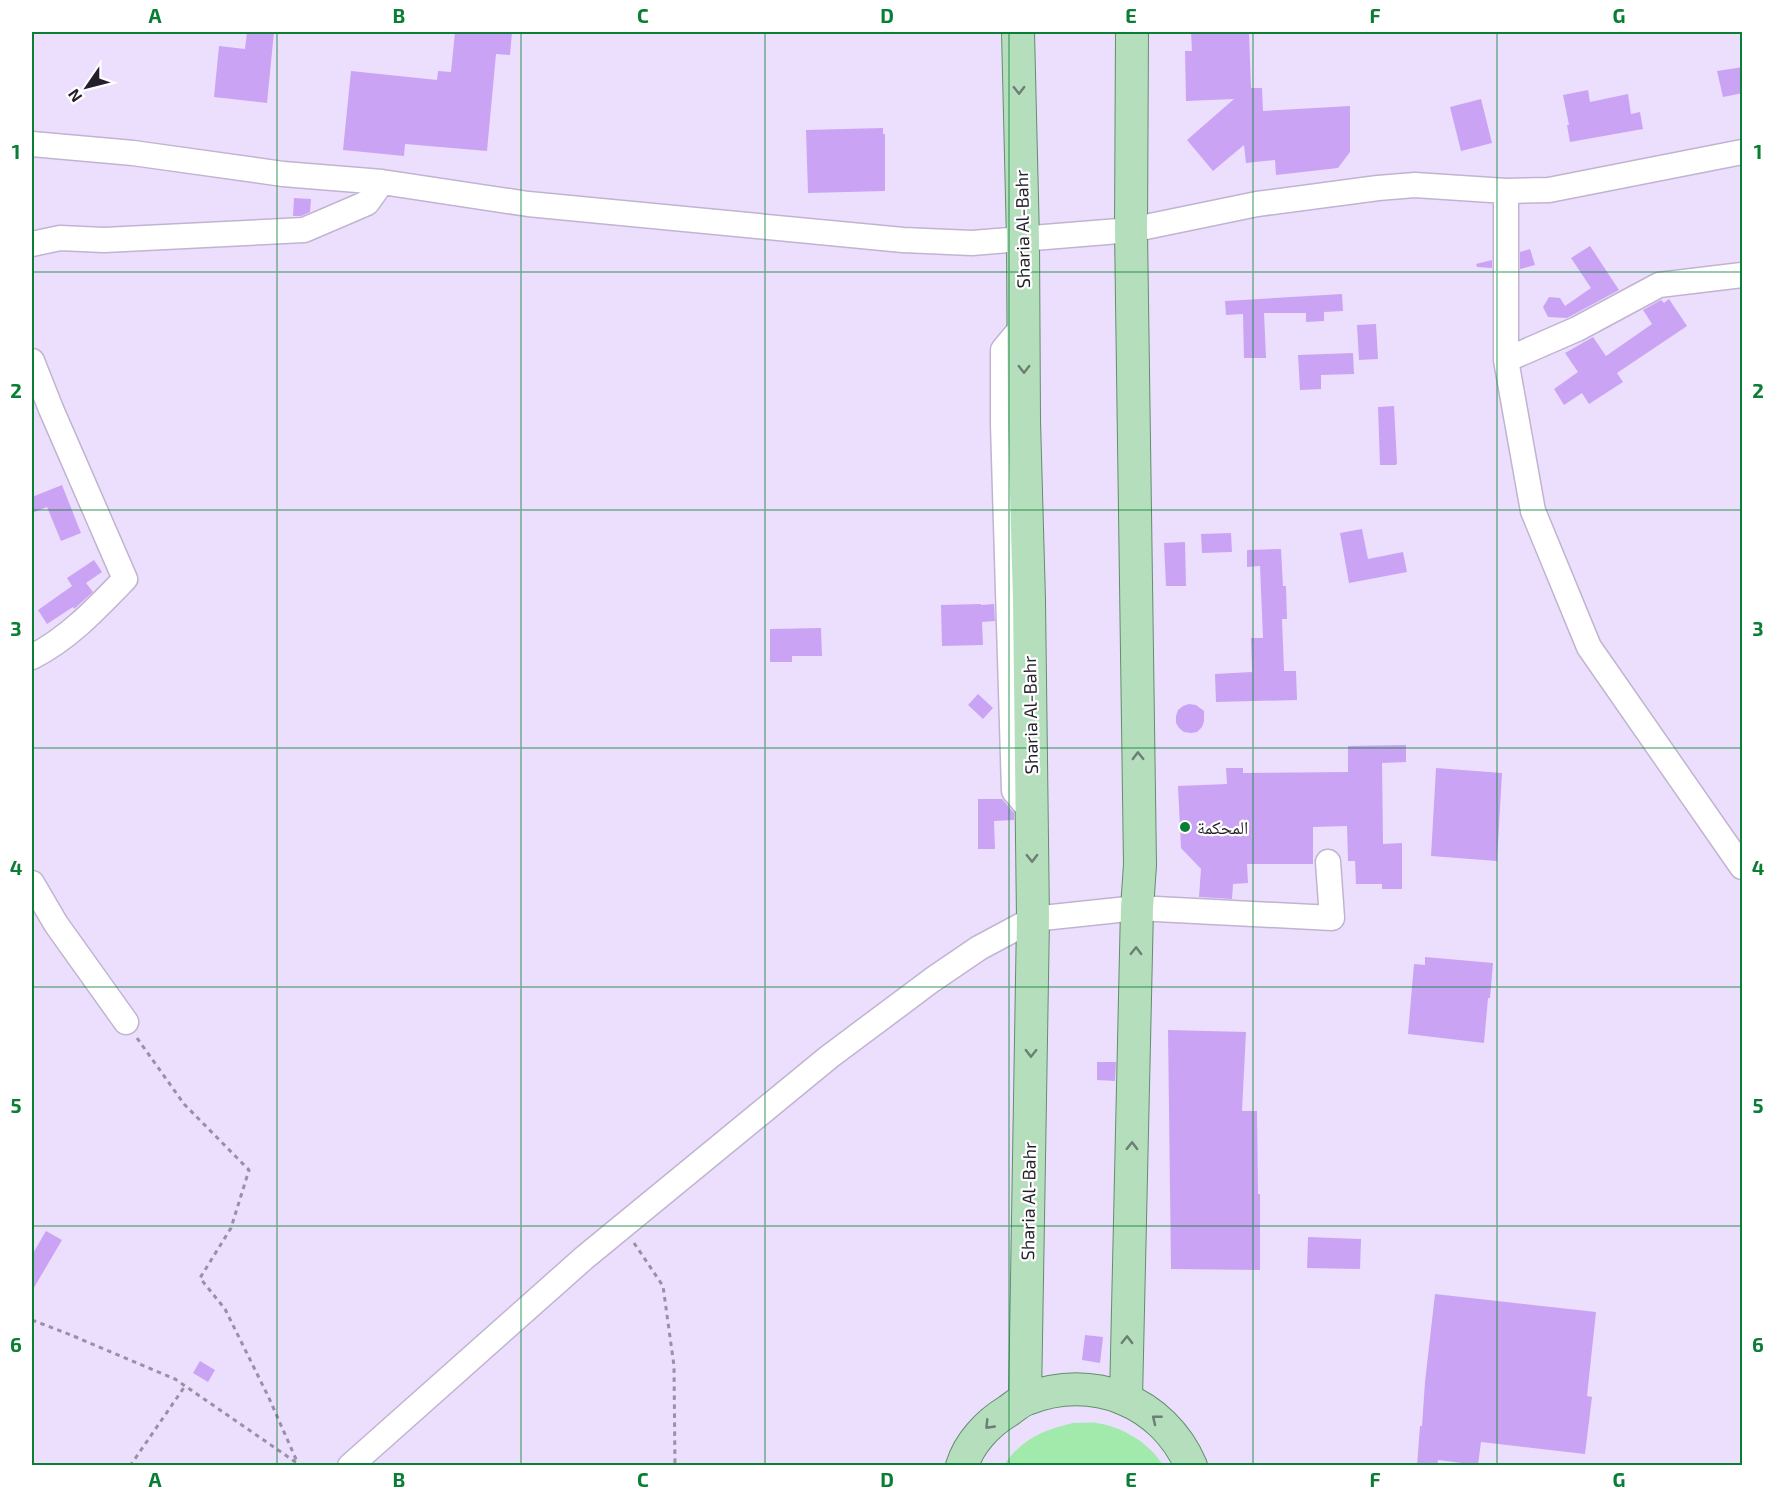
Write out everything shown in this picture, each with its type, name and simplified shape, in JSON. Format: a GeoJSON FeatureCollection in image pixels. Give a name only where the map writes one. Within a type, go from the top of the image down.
{"type":"FeatureCollection","features":[{"type":"Feature","properties":{"kind":"main road","name":"Sharia Al-Bahr"},"geometry":{"type":"LineString","coordinates":[[1018,32],[1033,919],[1025,1399]]}},
{"type":"Feature","properties":{"kind":"main road"},"geometry":{"type":"LineString","coordinates":[[1126,1399],[1137,908],[1140,865],[1131,230],[1132,32]]}},
{"type":"Feature","properties":{"kind":"main road"},"geometry":{"type":"LineString","coordinates":[[962,1466],[965,1455],[991,1422],[1025,1399],[1058,1390],[1093,1390],[1126,1399],[1158,1419],[1183,1448],[1191,1466]]}},
{"type":"Feature","properties":{"kind":"street"},"geometry":{"type":"LineString","coordinates":[[32,144],[133,153],[283,174],[382,182],[528,204],[903,240],[972,243],[1131,230],[1257,204],[1378,188],[1415,185],[1506,191],[1549,190],[1743,152]]}},
{"type":"Feature","properties":{"kind":"street"},"geometry":{"type":"LineString","coordinates":[[32,244],[60,238],[104,240],[304,230],[367,203],[382,182]]}},
{"type":"Feature","properties":{"kind":"street"},"geometry":{"type":"LineString","coordinates":[[1506,191],[1506,360],[1533,511],[1589,647],[1743,867]]}},
{"type":"Feature","properties":{"kind":"street"},"geometry":{"type":"LineString","coordinates":[[1506,360],[1577,329],[1659,285],[1743,275]]}},
{"type":"Feature","properties":{"kind":"street"},"geometry":{"type":"LineString","coordinates":[[32,361],[125,579],[79,626],[49,648],[32,657]]}},
{"type":"Feature","properties":{"kind":"street"},"geometry":{"type":"LineString","coordinates":[[350,1466],[584,1258],[829,1057],[979,948],[1033,919],[1137,908],[1332,918],[1328,862]]}},
{"type":"Feature","properties":{"kind":"street"},"geometry":{"type":"LineString","coordinates":[[32,883],[56,924],[126,1022]]}},
{"type":"Feature","properties":{"kind":"path"},"geometry":{"type":"LineString","coordinates":[[126,1022],[184,1104],[249,1170],[231,1228],[200,1278],[225,1309],[269,1398],[298,1465]]}},
{"type":"Feature","properties":{"kind":"path"},"geometry":{"type":"LineString","coordinates":[[622,1227],[663,1286],[674,1366],[675,1466]]}},
{"type":"Feature","properties":{"kind":"path"},"geometry":{"type":"LineString","coordinates":[[32,1320],[175,1378],[298,1465]]}},
{"type":"Feature","properties":{"kind":"path"},"geometry":{"type":"LineString","coordinates":[[130,1466],[186,1386]]}},
{"type":"Feature","properties":{"kind":"green space"},"geometry":{"type":"Polygon","coordinates":[[[1073,1423],[1097,1423],[1126,1432],[1143,1443],[1163,1465],[1004,1465],[1018,1448],[1034,1437],[1073,1423]]]}},
{"type":"Feature","properties":{"kind":"building"},"geometry":{"type":"Polygon","coordinates":[[[247,32],[274,32],[267,103],[214,97],[219,46],[245,49],[247,32]]]}},
{"type":"Feature","properties":{"kind":"building"},"geometry":{"type":"Polygon","coordinates":[[[455,32],[512,32],[510,55],[496,54],[487,151],[405,144],[404,156],[343,150],[351,71],[437,80],[438,71],[451,72],[455,32]]]}},
{"type":"Feature","properties":{"kind":"building"},"geometry":{"type":"Polygon","coordinates":[[[1191,32],[1249,32],[1251,88],[1262,88],[1263,111],[1350,106],[1350,152],[1338,168],[1276,175],[1275,160],[1246,163],[1244,145],[1213,171],[1187,140],[1234,99],[1186,101],[1185,51],[1192,51],[1191,32]]]}},
{"type":"Feature","properties":{"kind":"building"},"geometry":{"type":"Polygon","coordinates":[[[1743,67],[1743,93],[1723,97],[1717,71],[1743,67]]]}},
{"type":"Feature","properties":{"kind":"building"},"geometry":{"type":"Polygon","coordinates":[[[1588,90],[1590,102],[1628,94],[1631,114],[1640,112],[1643,129],[1570,142],[1563,95],[1588,90]]]}},
{"type":"Feature","properties":{"kind":"building"},"geometry":{"type":"Polygon","coordinates":[[[1481,99],[1492,143],[1461,151],[1450,107],[1481,99]]]}},
{"type":"Feature","properties":{"kind":"building"},"geometry":{"type":"Polygon","coordinates":[[[883,128],[883,134],[885,134],[885,191],[808,193],[806,130],[883,128]]]}},
{"type":"Feature","properties":{"kind":"building"},"geometry":{"type":"Polygon","coordinates":[[[294,198],[311,199],[310,212],[301,216],[293,216],[294,198]]]}},
{"type":"Feature","properties":{"kind":"building"},"geometry":{"type":"Polygon","coordinates":[[[1590,246],[1619,290],[1567,318],[1548,317],[1543,307],[1549,297],[1560,298],[1565,306],[1591,288],[1571,258],[1590,246]]]}},
{"type":"Feature","properties":{"kind":"building"},"geometry":{"type":"Polygon","coordinates":[[[1530,249],[1535,265],[1520,269],[1520,252],[1530,249]]]}},
{"type":"Feature","properties":{"kind":"building"},"geometry":{"type":"Polygon","coordinates":[[[1492,260],[1492,268],[1477,267],[1476,264],[1492,260]]]}},
{"type":"Feature","properties":{"kind":"building"},"geometry":{"type":"Polygon","coordinates":[[[1342,294],[1343,311],[1324,312],[1324,321],[1306,322],[1306,313],[1264,313],[1266,358],[1244,358],[1243,314],[1226,315],[1225,301],[1342,294]]]}},
{"type":"Feature","properties":{"kind":"building"},"geometry":{"type":"Polygon","coordinates":[[[1669,299],[1687,326],[1617,373],[1623,382],[1589,404],[1582,393],[1564,405],[1554,389],[1578,372],[1565,353],[1593,337],[1606,356],[1652,324],[1643,310],[1661,300],[1664,303],[1669,299]]]}},
{"type":"Feature","properties":{"kind":"building"},"geometry":{"type":"Polygon","coordinates":[[[1376,324],[1378,359],[1359,360],[1357,325],[1376,324]]]}},
{"type":"Feature","properties":{"kind":"building"},"geometry":{"type":"Polygon","coordinates":[[[1353,353],[1354,374],[1321,375],[1321,389],[1300,390],[1298,355],[1353,353]]]}},
{"type":"Feature","properties":{"kind":"building"},"geometry":{"type":"Polygon","coordinates":[[[1394,406],[1397,463],[1396,465],[1380,465],[1378,407],[1394,406]]]}},
{"type":"Feature","properties":{"kind":"building"},"geometry":{"type":"Polygon","coordinates":[[[62,485],[81,533],[61,541],[47,507],[32,513],[32,497],[62,485]]]}},
{"type":"Feature","properties":{"kind":"building"},"geometry":{"type":"Polygon","coordinates":[[[1362,529],[1368,559],[1403,552],[1407,572],[1349,583],[1340,533],[1362,529]]]}},
{"type":"Feature","properties":{"kind":"building"},"geometry":{"type":"Polygon","coordinates":[[[1231,533],[1232,552],[1202,553],[1201,534],[1231,533]]]}},
{"type":"Feature","properties":{"kind":"building"},"geometry":{"type":"Polygon","coordinates":[[[1185,542],[1186,586],[1166,586],[1164,543],[1185,542]]]}},
{"type":"Feature","properties":{"kind":"building"},"geometry":{"type":"Polygon","coordinates":[[[1281,549],[1283,586],[1286,586],[1287,619],[1282,619],[1284,671],[1296,671],[1297,700],[1216,702],[1215,674],[1252,672],[1251,638],[1263,638],[1260,566],[1247,567],[1247,550],[1281,549]]]}},
{"type":"Feature","properties":{"kind":"building"},"geometry":{"type":"Polygon","coordinates":[[[94,560],[102,572],[86,583],[93,592],[74,609],[73,607],[47,624],[38,610],[72,586],[67,578],[94,560]]]}},
{"type":"Feature","properties":{"kind":"building"},"geometry":{"type":"Polygon","coordinates":[[[994,604],[995,621],[982,622],[983,645],[942,646],[941,605],[994,604]]]}},
{"type":"Feature","properties":{"kind":"building"},"geometry":{"type":"Polygon","coordinates":[[[821,628],[822,656],[792,656],[792,662],[770,662],[770,629],[821,628]]]}},
{"type":"Feature","properties":{"kind":"building"},"geometry":{"type":"Polygon","coordinates":[[[978,694],[993,708],[983,719],[968,705],[978,694]]]}},
{"type":"Feature","properties":{"kind":"building"},"geometry":{"type":"Polygon","coordinates":[[[1189,704],[1196,705],[1204,711],[1202,727],[1197,732],[1184,732],[1176,723],[1178,710],[1189,704]]]}},
{"type":"Feature","properties":{"kind":"building"},"geometry":{"type":"Polygon","coordinates":[[[1406,745],[1406,762],[1382,763],[1383,844],[1402,843],[1402,889],[1382,889],[1382,884],[1356,884],[1355,861],[1348,861],[1347,826],[1313,827],[1313,864],[1247,864],[1248,883],[1233,884],[1232,899],[1199,897],[1201,869],[1181,848],[1178,786],[1227,784],[1226,768],[1243,768],[1243,773],[1348,772],[1348,746],[1406,745]]]}},
{"type":"Feature","properties":{"kind":"building"},"geometry":{"type":"Polygon","coordinates":[[[1436,768],[1502,773],[1497,861],[1431,856],[1436,768]]]}},
{"type":"Feature","properties":{"kind":"building"},"geometry":{"type":"Polygon","coordinates":[[[978,799],[1002,799],[1014,813],[1014,820],[994,821],[995,849],[978,849],[978,799]]]}},
{"type":"Feature","properties":{"kind":"building"},"geometry":{"type":"Polygon","coordinates":[[[1425,957],[1493,963],[1484,1043],[1408,1034],[1414,964],[1425,965],[1425,957]]]}},
{"type":"Feature","properties":{"kind":"building"},"geometry":{"type":"Polygon","coordinates":[[[1168,1030],[1246,1032],[1242,1111],[1257,1111],[1260,1270],[1171,1269],[1168,1030]]]}},
{"type":"Feature","properties":{"kind":"building"},"geometry":{"type":"Polygon","coordinates":[[[1097,1062],[1116,1062],[1115,1081],[1097,1080],[1097,1062]]]}},
{"type":"Feature","properties":{"kind":"building"},"geometry":{"type":"Polygon","coordinates":[[[46,1231],[62,1240],[32,1291],[32,1255],[46,1231]]]}},
{"type":"Feature","properties":{"kind":"building"},"geometry":{"type":"Polygon","coordinates":[[[1308,1237],[1361,1239],[1360,1269],[1307,1268],[1308,1237]]]}},
{"type":"Feature","properties":{"kind":"building"},"geometry":{"type":"Polygon","coordinates":[[[1435,1294],[1596,1312],[1587,1396],[1592,1397],[1585,1454],[1481,1442],[1478,1465],[1438,1460],[1437,1466],[1417,1466],[1435,1294]]]}},
{"type":"Feature","properties":{"kind":"building"},"geometry":{"type":"Polygon","coordinates":[[[1085,1335],[1103,1337],[1100,1363],[1082,1360],[1085,1335]]]}},
{"type":"Feature","properties":{"kind":"building"},"geometry":{"type":"Polygon","coordinates":[[[200,1361],[215,1370],[208,1382],[193,1373],[200,1361]]]}},
{"type":"Feature","properties":{"kind":"place","name":"المحكمة"},"geometry":{"type":"Point","coordinates":[1185,827]}}]}
